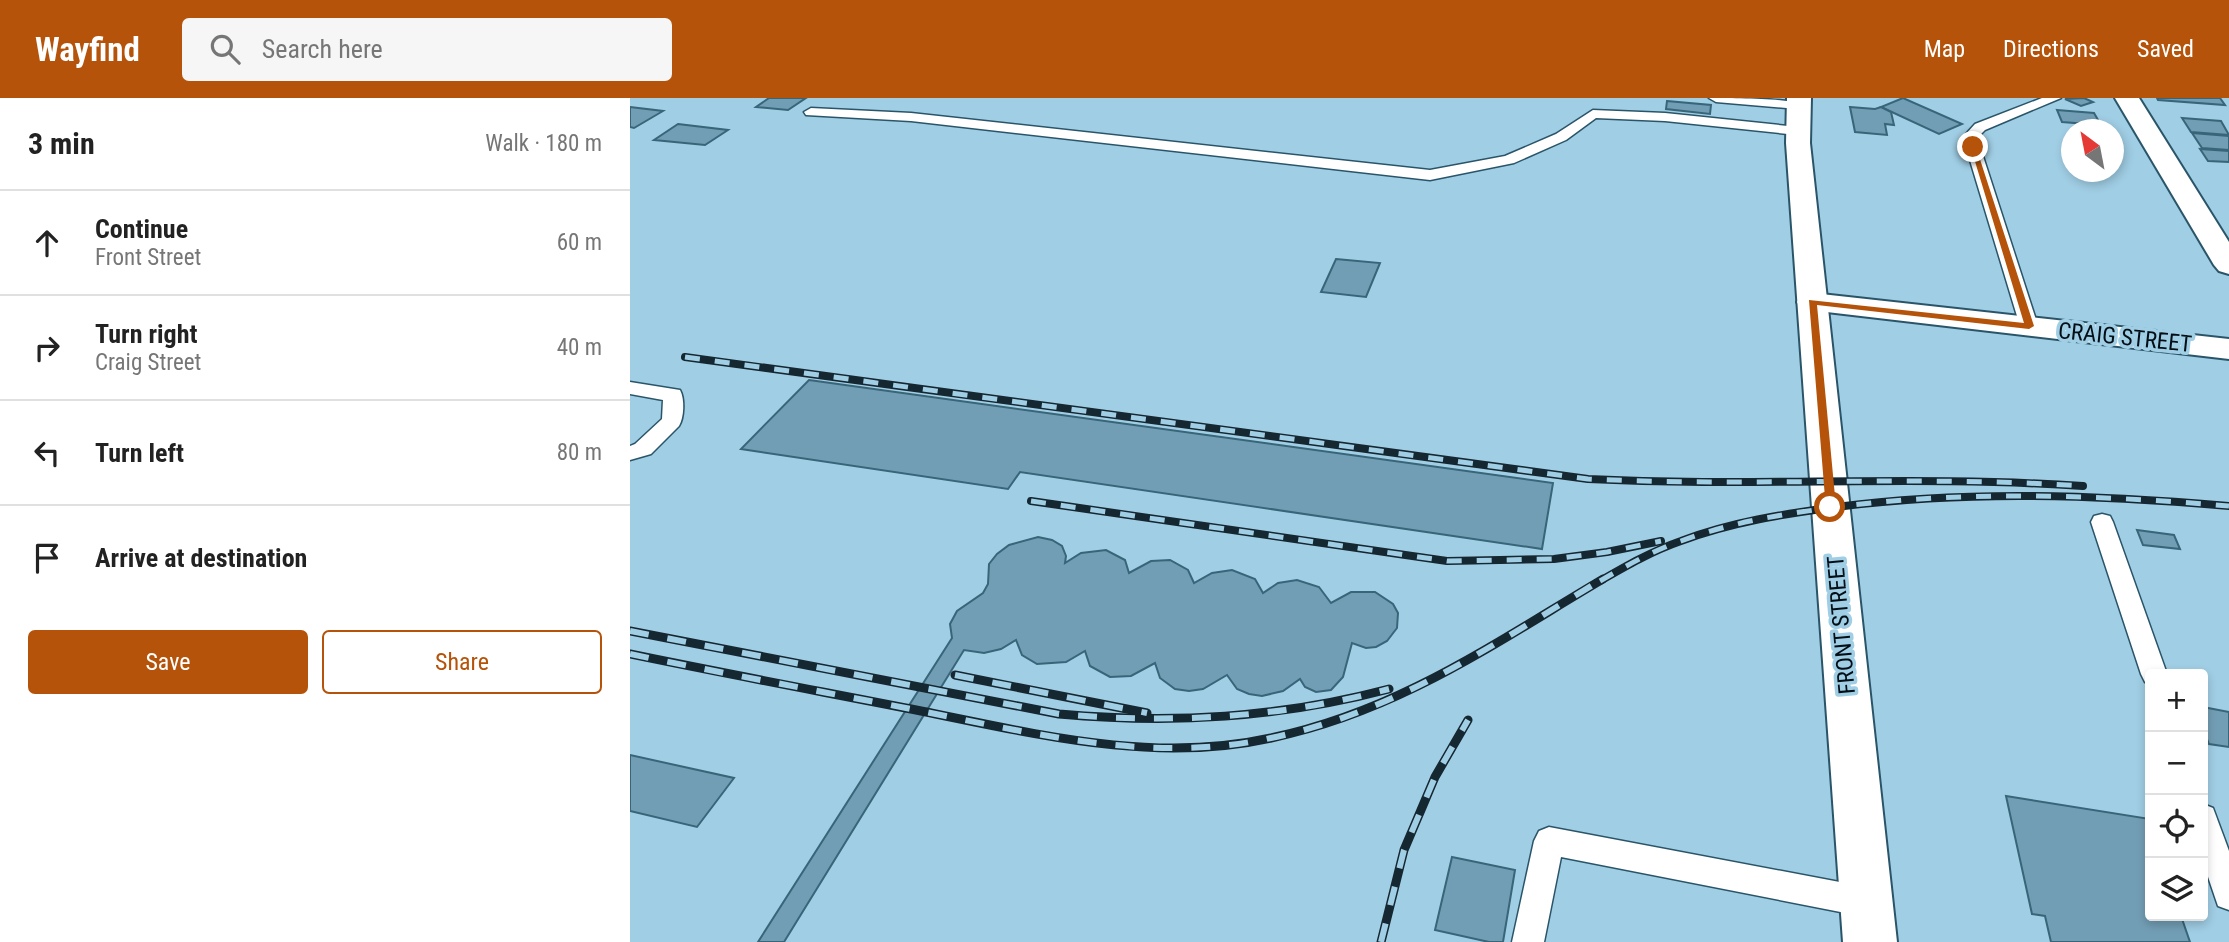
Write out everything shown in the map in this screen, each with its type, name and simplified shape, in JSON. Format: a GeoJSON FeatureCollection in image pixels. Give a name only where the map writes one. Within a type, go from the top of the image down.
{"type":"FeatureCollection","features":[{"type":"Feature","properties":{"kind":"street"},"geometry":{"type":"LineString","coordinates":[[2127,98],[2229,265]]}},
{"type":"Feature","properties":{"kind":"street","name":"FRONT STREET"},"geometry":{"type":"LineString","coordinates":[[1798,111],[1812,302],[1870,942]]}},
{"type":"Feature","properties":{"kind":"street","name":"CRAIG STREET"},"geometry":{"type":"LineString","coordinates":[[1812,302],[2229,349]]}},
{"type":"Feature","properties":{"kind":"lane"},"geometry":{"type":"LineString","coordinates":[[1716,98],[1798,111]]}},
{"type":"Feature","properties":{"kind":"lane"},"geometry":{"type":"LineString","coordinates":[[2029,326],[1973,147],[1972,135],[1980,127],[2054,98]]}},
{"type":"Feature","properties":{"kind":"lane"},"geometry":{"type":"LineString","coordinates":[[811,112],[911,117],[1430,175],[1509,160],[1561,136],[1595,106],[1665,117],[1798,111]]}},
{"type":"Feature","properties":{"kind":"lane"},"geometry":{"type":"LineString","coordinates":[[630,388],[673,394],[672,421],[643,449],[630,453]]}},
{"type":"Feature","properties":{"kind":"lane"},"geometry":{"type":"LineString","coordinates":[[2102,522],[2152,669]]}},
{"type":"Feature","properties":{"kind":"lane"},"geometry":{"type":"LineString","coordinates":[[2208,833],[2229,895]]}},
{"type":"Feature","properties":{"kind":"lane"},"geometry":{"type":"LineString","coordinates":[[1528,942],[1549,841],[1866,902]]}},
{"type":"Feature","properties":{"kind":"building"},"geometry":{"type":"Polygon","coordinates":[[[769,98],[806,98],[788,110],[756,107],[769,98]]]}},
{"type":"Feature","properties":{"kind":"building"},"geometry":{"type":"Polygon","coordinates":[[[1903,98],[1962,124],[1939,134],[1881,107],[1903,98]]]}},
{"type":"Feature","properties":{"kind":"building"},"geometry":{"type":"Polygon","coordinates":[[[2084,98],[2093,102],[2081,106],[2065,99],[2084,98]]]}},
{"type":"Feature","properties":{"kind":"building"},"geometry":{"type":"Polygon","coordinates":[[[2157,98],[2220,98],[2225,105],[2158,100],[2157,98]]]}},
{"type":"Feature","properties":{"kind":"building"},"geometry":{"type":"Polygon","coordinates":[[[1667,101],[1711,105],[1710,114],[1666,109],[1667,101]]]}},
{"type":"Feature","properties":{"kind":"building"},"geometry":{"type":"Polygon","coordinates":[[[630,107],[663,111],[634,128],[630,127],[630,107]]]}},
{"type":"Feature","properties":{"kind":"building"},"geometry":{"type":"Polygon","coordinates":[[[1850,107],[1881,107],[1891,112],[1894,125],[1885,124],[1887,135],[1855,132],[1850,107]]]}},
{"type":"Feature","properties":{"kind":"building"},"geometry":{"type":"Polygon","coordinates":[[[2057,110],[2094,113],[2098,119],[2061,119],[2057,110]]]}},
{"type":"Feature","properties":{"kind":"building"},"geometry":{"type":"Polygon","coordinates":[[[2182,118],[2221,121],[2229,135],[2191,132],[2182,118]]]}},
{"type":"Feature","properties":{"kind":"building"},"geometry":{"type":"Polygon","coordinates":[[[678,124],[728,130],[705,145],[654,140],[678,124]]]}},
{"type":"Feature","properties":{"kind":"building"},"geometry":{"type":"Polygon","coordinates":[[[2192,133],[2229,136],[2229,150],[2202,148],[2192,133]]]}},
{"type":"Feature","properties":{"kind":"building"},"geometry":{"type":"Polygon","coordinates":[[[2200,149],[2229,151],[2229,162],[2208,161],[2200,149]]]}},
{"type":"Feature","properties":{"kind":"building"},"geometry":{"type":"Polygon","coordinates":[[[1336,259],[1380,263],[1366,297],[1321,292],[1336,259]]]}},
{"type":"Feature","properties":{"kind":"building"},"geometry":{"type":"Polygon","coordinates":[[[809,380],[1553,483],[1542,549],[1020,472],[1008,489],[741,449],[809,380]]]}},
{"type":"Feature","properties":{"kind":"building"},"geometry":{"type":"Polygon","coordinates":[[[2137,530],[2174,535],[2180,549],[2143,545],[2137,530]]]}},
{"type":"Feature","properties":{"kind":"building"},"geometry":{"type":"Polygon","coordinates":[[[1038,537],[1052,540],[1062,546],[1066,556],[1065,563],[1081,553],[1106,550],[1125,560],[1129,573],[1151,561],[1170,560],[1188,570],[1194,583],[1212,573],[1232,570],[1255,579],[1263,593],[1278,583],[1297,580],[1319,587],[1331,603],[1351,592],[1375,592],[1393,604],[1398,613],[1397,628],[1387,641],[1376,647],[1366,648],[1352,643],[1343,677],[1331,690],[1316,692],[1305,687],[1300,679],[1283,691],[1262,696],[1237,689],[1227,675],[1203,689],[1175,689],[1160,678],[1155,663],[1131,676],[1110,677],[1090,666],[1085,651],[1066,662],[1037,664],[1022,655],[1016,640],[1001,649],[984,653],[964,650],[784,942],[758,942],[952,638],[950,624],[957,611],[983,593],[988,584],[989,564],[1009,545],[1038,537]]]}},
{"type":"Feature","properties":{"kind":"building"},"geometry":{"type":"Polygon","coordinates":[[[2208,708],[2229,712],[2229,747],[2209,744],[2208,708]]]}},
{"type":"Feature","properties":{"kind":"building"},"geometry":{"type":"Polygon","coordinates":[[[630,755],[734,778],[697,827],[630,811],[630,755]]]}},
{"type":"Feature","properties":{"kind":"building"},"geometry":{"type":"Polygon","coordinates":[[[2006,796],[2145,818],[2145,921],[2183,921],[2190,942],[2051,942],[2045,916],[2032,914],[2006,796]]]}},
{"type":"Feature","properties":{"kind":"building"},"geometry":{"type":"Polygon","coordinates":[[[1452,857],[1515,870],[1503,942],[1489,942],[1435,930],[1452,857]]]}},
{"type":"Feature","properties":{"kind":"railway"},"geometry":{"type":"LineString","coordinates":[[685,357],[1588,479],[1712,482],[1959,481],[2083,486]]}},
{"type":"Feature","properties":{"kind":"railway"},"geometry":{"type":"LineString","coordinates":[[1600,581],[1649,554],[1700,534],[1758,520],[1836,507],[1983,496],[2082,497],[2229,506]]}},
{"type":"Feature","properties":{"kind":"railway"},"geometry":{"type":"LineString","coordinates":[[1031,501],[1447,561],[1554,559],[1661,541]]}},
{"type":"Feature","properties":{"kind":"railway"},"geometry":{"type":"LineString","coordinates":[[630,654],[1051,737],[1139,747],[1227,745],[1271,738],[1318,726],[1403,693],[1483,651],[1603,579]]}},
{"type":"Feature","properties":{"kind":"railway"},"geometry":{"type":"LineString","coordinates":[[630,631],[1059,714],[1143,718],[1225,716],[1307,707],[1389,689]]}},
{"type":"Feature","properties":{"kind":"railway"},"geometry":{"type":"LineString","coordinates":[[955,675],[1147,713]]}},
{"type":"Feature","properties":{"kind":"railway"},"geometry":{"type":"LineString","coordinates":[[1381,942],[1404,850],[1435,777],[1468,720]]}},
{"type":"Feature","properties":{"kind":"route"},"geometry":{"type":"LineString","coordinates":[[1830,507],[1812,302],[2029,326],[1973,147]]}}]}
